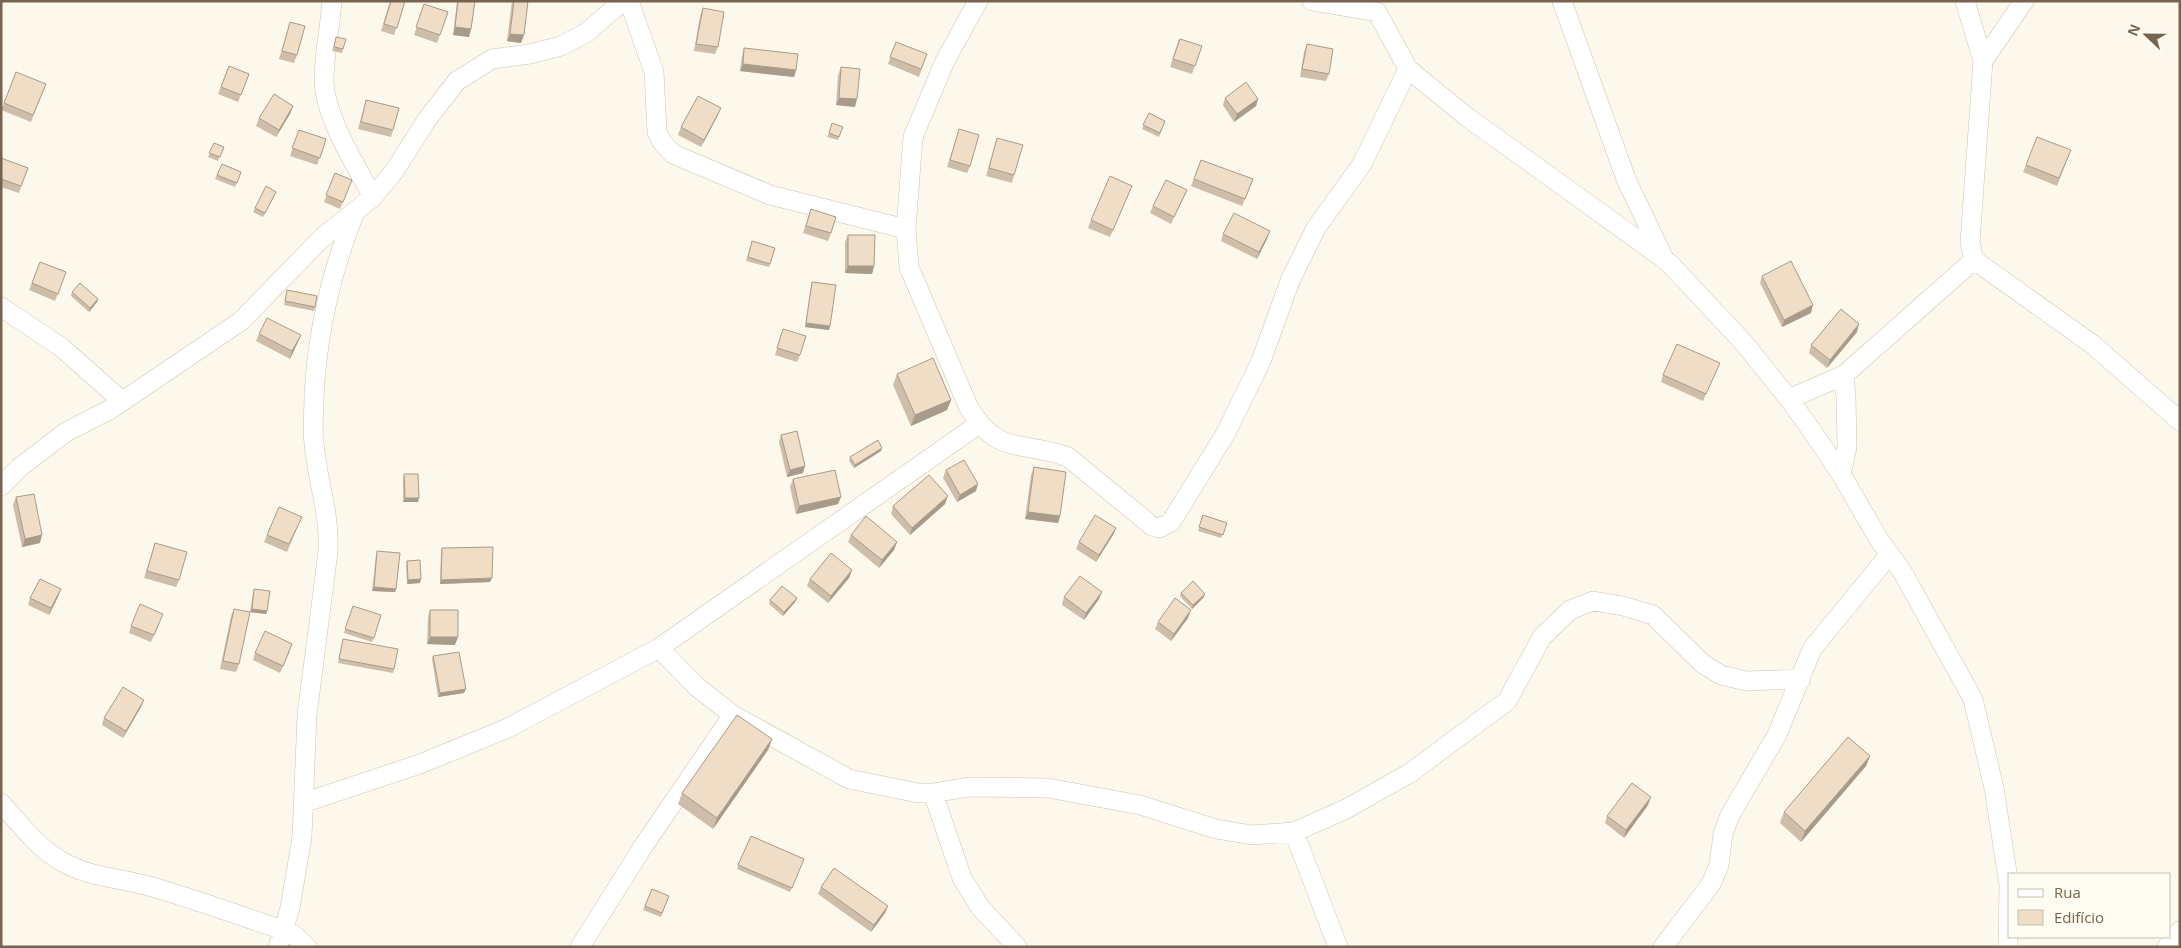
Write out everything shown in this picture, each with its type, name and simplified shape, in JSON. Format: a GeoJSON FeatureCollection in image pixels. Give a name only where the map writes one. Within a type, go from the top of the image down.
{"type":"FeatureCollection","features":[{"type":"Feature","properties":{"kind":"street"},"geometry":{"type":"LineString","coordinates":[[332,1],[324,83],[331,113],[345,146],[373,197]]}},
{"type":"Feature","properties":{"kind":"street"},"geometry":{"type":"LineString","coordinates":[[1,486],[19,468],[66,432],[122,401],[240,321],[323,237],[373,197],[395,170],[428,118],[457,80],[492,59],[530,54],[561,46],[586,33],[622,1]]}},
{"type":"Feature","properties":{"kind":"street"},"geometry":{"type":"LineString","coordinates":[[629,1],[654,72],[657,132],[662,142],[673,154],[770,195],[906,230]]}},
{"type":"Feature","properties":{"kind":"street"},"geometry":{"type":"LineString","coordinates":[[978,1],[945,61],[913,137],[906,230],[909,267],[968,406],[979,424],[989,433],[1007,444],[1052,451],[1068,457],[1152,526],[1159,528],[1170,522],[1226,433],[1261,361],[1290,280],[1316,228],[1362,164],[1408,69]]}},
{"type":"Feature","properties":{"kind":"street"},"geometry":{"type":"LineString","coordinates":[[1312,1],[1377,12],[1408,69],[1467,117],[1671,264],[1743,342],[1789,399],[1840,474],[1889,555],[1903,573],[1973,700],[1994,788],[2008,879]]}},
{"type":"Feature","properties":{"kind":"street"},"geometry":{"type":"LineString","coordinates":[[1562,1],[1626,178],[1664,259]]}},
{"type":"Feature","properties":{"kind":"street"},"geometry":{"type":"LineString","coordinates":[[1965,1],[1983,61],[1970,242],[1974,260],[2092,344],[2180,420]]}},
{"type":"Feature","properties":{"kind":"street"},"geometry":{"type":"LineString","coordinates":[[1983,61],[2024,1]]}},
{"type":"Feature","properties":{"kind":"street"},"geometry":{"type":"LineString","coordinates":[[280,938],[290,908],[302,837],[307,715],[327,560],[329,527],[314,445],[315,378],[324,306],[340,250],[356,211]]}},
{"type":"Feature","properties":{"kind":"street"},"geometry":{"type":"LineString","coordinates":[[1789,399],[1844,375],[1974,260]]}},
{"type":"Feature","properties":{"kind":"street"},"geometry":{"type":"LineString","coordinates":[[1,307],[61,347],[122,401]]}},
{"type":"Feature","properties":{"kind":"street"},"geometry":{"type":"LineString","coordinates":[[1840,474],[1847,447],[1844,375]]}},
{"type":"Feature","properties":{"kind":"street"},"geometry":{"type":"LineString","coordinates":[[303,803],[420,764],[508,728],[659,648],[979,424]]}},
{"type":"Feature","properties":{"kind":"street"},"geometry":{"type":"LineString","coordinates":[[1663,947],[1711,884],[1718,865],[1723,834],[1730,815],[1777,735],[1812,649],[1889,555]]}},
{"type":"Feature","properties":{"kind":"street"},"geometry":{"type":"LineString","coordinates":[[659,648],[697,687],[733,715],[849,778],[918,793],[933,793],[969,787],[1048,788],[1140,806],[1216,829],[1252,835],[1294,832],[1346,809],[1410,772],[1507,701],[1542,637],[1570,610],[1593,601],[1624,606],[1653,615],[1703,664],[1721,675],[1746,680],[1801,680]]}},
{"type":"Feature","properties":{"kind":"street"},"geometry":{"type":"LineString","coordinates":[[580,947],[644,845],[733,715]]}},
{"type":"Feature","properties":{"kind":"street"},"geometry":{"type":"LineString","coordinates":[[933,793],[962,878],[980,907],[1017,947]]}},
{"type":"Feature","properties":{"kind":"street"},"geometry":{"type":"LineString","coordinates":[[1,803],[40,846],[62,862],[89,874],[128,880],[190,898],[280,938],[293,934],[307,947]]}},
{"type":"Feature","properties":{"kind":"street"},"geometry":{"type":"LineString","coordinates":[[1294,832],[1338,947]]}},
{"type":"Feature","properties":{"kind":"street"},"geometry":{"type":"LineString","coordinates":[[2167,947],[2180,931]]}},
{"type":"Feature","properties":{"kind":"building"},"geometry":{"type":"Polygon","coordinates":[[[391,1],[405,1],[397,28],[384,24],[391,1]]]}},
{"type":"Feature","properties":{"kind":"building"},"geometry":{"type":"Polygon","coordinates":[[[458,1],[475,1],[471,29],[455,27],[458,1]]]}},
{"type":"Feature","properties":{"kind":"building"},"geometry":{"type":"Polygon","coordinates":[[[514,1],[528,1],[524,35],[510,34],[514,1]]]}},
{"type":"Feature","properties":{"kind":"building"},"geometry":{"type":"Polygon","coordinates":[[[424,4],[448,12],[440,35],[416,27],[424,4]]]}},
{"type":"Feature","properties":{"kind":"building"},"geometry":{"type":"Polygon","coordinates":[[[703,8],[724,12],[718,47],[696,44],[703,8]]]}},
{"type":"Feature","properties":{"kind":"building"},"geometry":{"type":"Polygon","coordinates":[[[290,22],[305,26],[297,55],[282,51],[290,22]]]}},
{"type":"Feature","properties":{"kind":"building"},"geometry":{"type":"Polygon","coordinates":[[[336,37],[346,39],[343,49],[334,47],[336,37]]]}},
{"type":"Feature","properties":{"kind":"building"},"geometry":{"type":"Polygon","coordinates":[[[1180,39],[1202,46],[1195,66],[1173,59],[1180,39]]]}},
{"type":"Feature","properties":{"kind":"building"},"geometry":{"type":"Polygon","coordinates":[[[896,42],[927,54],[921,69],[890,57],[896,42]]]}},
{"type":"Feature","properties":{"kind":"building"},"geometry":{"type":"Polygon","coordinates":[[[1307,44],[1333,49],[1329,74],[1302,69],[1307,44]]]}},
{"type":"Feature","properties":{"kind":"building"},"geometry":{"type":"Polygon","coordinates":[[[744,48],[798,54],[796,70],[743,64],[744,48]]]}},
{"type":"Feature","properties":{"kind":"building"},"geometry":{"type":"Polygon","coordinates":[[[229,66],[249,74],[241,95],[221,87],[229,66]]]}},
{"type":"Feature","properties":{"kind":"building"},"geometry":{"type":"Polygon","coordinates":[[[841,67],[860,69],[857,99],[839,98],[841,67]]]}},
{"type":"Feature","properties":{"kind":"building"},"geometry":{"type":"Polygon","coordinates":[[[16,72],[46,84],[33,115],[4,103],[16,72]]]}},
{"type":"Feature","properties":{"kind":"building"},"geometry":{"type":"Polygon","coordinates":[[[1246,82],[1258,99],[1237,114],[1225,98],[1246,82]]]}},
{"type":"Feature","properties":{"kind":"building"},"geometry":{"type":"Polygon","coordinates":[[[274,94],[293,106],[279,130],[259,118],[274,94]]]}},
{"type":"Feature","properties":{"kind":"building"},"geometry":{"type":"Polygon","coordinates":[[[698,96],[721,108],[704,140],[681,127],[698,96]]]}},
{"type":"Feature","properties":{"kind":"building"},"geometry":{"type":"Polygon","coordinates":[[[366,100],[399,108],[393,130],[361,122],[366,100]]]}},
{"type":"Feature","properties":{"kind":"building"},"geometry":{"type":"Polygon","coordinates":[[[1149,113],[1165,121],[1160,133],[1143,125],[1149,113]]]}},
{"type":"Feature","properties":{"kind":"building"},"geometry":{"type":"Polygon","coordinates":[[[832,123],[843,127],[839,137],[829,133],[832,123]]]}},
{"type":"Feature","properties":{"kind":"building"},"geometry":{"type":"Polygon","coordinates":[[[959,129],[979,135],[970,166],[950,160],[959,129]]]}},
{"type":"Feature","properties":{"kind":"building"},"geometry":{"type":"Polygon","coordinates":[[[299,130],[326,139],[320,158],[292,148],[299,130]]]}},
{"type":"Feature","properties":{"kind":"building"},"geometry":{"type":"Polygon","coordinates":[[[2037,137],[2071,150],[2059,178],[2026,165],[2037,137]]]}},
{"type":"Feature","properties":{"kind":"building"},"geometry":{"type":"Polygon","coordinates":[[[997,138],[1023,145],[1014,175],[989,168],[997,138]]]}},
{"type":"Feature","properties":{"kind":"building"},"geometry":{"type":"Polygon","coordinates":[[[214,143],[224,147],[220,157],[209,153],[214,143]]]}},
{"type":"Feature","properties":{"kind":"building"},"geometry":{"type":"Polygon","coordinates":[[[1,158],[28,168],[21,186],[1,179],[1,158]]]}},
{"type":"Feature","properties":{"kind":"building"},"geometry":{"type":"Polygon","coordinates":[[[1201,160],[1253,179],[1245,199],[1194,179],[1201,160]]]}},
{"type":"Feature","properties":{"kind":"building"},"geometry":{"type":"Polygon","coordinates":[[[222,164],[241,172],[237,183],[217,175],[222,164]]]}},
{"type":"Feature","properties":{"kind":"building"},"geometry":{"type":"Polygon","coordinates":[[[335,173],[352,180],[343,202],[326,195],[335,173]]]}},
{"type":"Feature","properties":{"kind":"building"},"geometry":{"type":"Polygon","coordinates":[[[1110,176],[1132,186],[1113,230],[1091,220],[1110,176]]]}},
{"type":"Feature","properties":{"kind":"building"},"geometry":{"type":"Polygon","coordinates":[[[1166,180],[1187,190],[1174,217],[1153,206],[1166,180]]]}},
{"type":"Feature","properties":{"kind":"building"},"geometry":{"type":"Polygon","coordinates":[[[266,186],[276,192],[265,213],[255,208],[266,186]]]}},
{"type":"Feature","properties":{"kind":"building"},"geometry":{"type":"Polygon","coordinates":[[[811,209],[836,217],[831,233],[806,226],[811,209]]]}},
{"type":"Feature","properties":{"kind":"building"},"geometry":{"type":"Polygon","coordinates":[[[1234,213],[1270,231],[1259,252],[1223,234],[1234,213]]]}},
{"type":"Feature","properties":{"kind":"building"},"geometry":{"type":"Polygon","coordinates":[[[848,235],[875,235],[874,266],[848,266],[848,235]]]}},
{"type":"Feature","properties":{"kind":"building"},"geometry":{"type":"Polygon","coordinates":[[[752,241],[775,248],[770,264],[748,257],[752,241]]]}},
{"type":"Feature","properties":{"kind":"building"},"geometry":{"type":"Polygon","coordinates":[[[1791,261],[1813,305],[1784,320],[1762,276],[1791,261]]]}},
{"type":"Feature","properties":{"kind":"building"},"geometry":{"type":"Polygon","coordinates":[[[40,262],[66,272],[58,294],[32,283],[40,262]]]}},
{"type":"Feature","properties":{"kind":"building"},"geometry":{"type":"Polygon","coordinates":[[[812,282],[836,285],[830,326],[806,323],[812,282]]]}},
{"type":"Feature","properties":{"kind":"building"},"geometry":{"type":"Polygon","coordinates":[[[80,283],[98,299],[90,308],[72,292],[80,283]]]}},
{"type":"Feature","properties":{"kind":"building"},"geometry":{"type":"Polygon","coordinates":[[[287,290],[317,296],[315,307],[285,301],[287,290]]]}},
{"type":"Feature","properties":{"kind":"building"},"geometry":{"type":"Polygon","coordinates":[[[1841,309],[1859,324],[1830,360],[1811,345],[1841,309]]]}},
{"type":"Feature","properties":{"kind":"building"},"geometry":{"type":"Polygon","coordinates":[[[267,318],[301,335],[292,351],[259,334],[267,318]]]}},
{"type":"Feature","properties":{"kind":"building"},"geometry":{"type":"Polygon","coordinates":[[[783,329],[806,336],[800,355],[777,348],[783,329]]]}},
{"type":"Feature","properties":{"kind":"building"},"geometry":{"type":"Polygon","coordinates":[[[1677,344],[1720,363],[1706,394],[1663,375],[1677,344]]]}},
{"type":"Feature","properties":{"kind":"building"},"geometry":{"type":"Polygon","coordinates":[[[933,358],[951,400],[915,415],[897,374],[933,358]]]}},
{"type":"Feature","properties":{"kind":"building"},"geometry":{"type":"Polygon","coordinates":[[[797,431],[805,466],[790,470],[781,435],[797,431]]]}},
{"type":"Feature","properties":{"kind":"building"},"geometry":{"type":"Polygon","coordinates":[[[878,440],[882,448],[855,465],[850,457],[878,440]]]}},
{"type":"Feature","properties":{"kind":"building"},"geometry":{"type":"Polygon","coordinates":[[[964,460],[978,484],[960,495],[946,470],[964,460]]]}},
{"type":"Feature","properties":{"kind":"building"},"geometry":{"type":"Polygon","coordinates":[[[1034,467],[1066,472],[1060,516],[1028,512],[1034,467]]]}},
{"type":"Feature","properties":{"kind":"building"},"geometry":{"type":"Polygon","coordinates":[[[835,470],[841,497],[799,506],[793,479],[835,470]]]}},
{"type":"Feature","properties":{"kind":"building"},"geometry":{"type":"Polygon","coordinates":[[[404,474],[418,474],[419,498],[405,498],[404,474]]]}},
{"type":"Feature","properties":{"kind":"building"},"geometry":{"type":"Polygon","coordinates":[[[929,475],[948,496],[912,528],[893,506],[929,475]]]}},
{"type":"Feature","properties":{"kind":"building"},"geometry":{"type":"Polygon","coordinates":[[[34,494],[42,535],[25,539],[16,497],[34,494]]]}},
{"type":"Feature","properties":{"kind":"building"},"geometry":{"type":"Polygon","coordinates":[[[279,507],[302,517],[289,544],[267,535],[279,507]]]}},
{"type":"Feature","properties":{"kind":"building"},"geometry":{"type":"Polygon","coordinates":[[[1095,515],[1116,528],[1099,555],[1079,542],[1095,515]]]}},
{"type":"Feature","properties":{"kind":"building"},"geometry":{"type":"Polygon","coordinates":[[[1203,515],[1227,523],[1223,535],[1199,527],[1203,515]]]}},
{"type":"Feature","properties":{"kind":"building"},"geometry":{"type":"Polygon","coordinates":[[[866,516],[897,542],[882,560],[851,535],[866,516]]]}},
{"type":"Feature","properties":{"kind":"building"},"geometry":{"type":"Polygon","coordinates":[[[155,543],[187,552],[179,580],[147,571],[155,543]]]}},
{"type":"Feature","properties":{"kind":"building"},"geometry":{"type":"Polygon","coordinates":[[[493,547],[492,578],[441,580],[442,548],[493,547]]]}},
{"type":"Feature","properties":{"kind":"building"},"geometry":{"type":"Polygon","coordinates":[[[377,551],[400,553],[396,589],[374,587],[377,551]]]}},
{"type":"Feature","properties":{"kind":"building"},"geometry":{"type":"Polygon","coordinates":[[[831,553],[852,570],[831,596],[810,579],[831,553]]]}},
{"type":"Feature","properties":{"kind":"building"},"geometry":{"type":"Polygon","coordinates":[[[420,560],[421,579],[408,580],[407,561],[420,560]]]}},
{"type":"Feature","properties":{"kind":"building"},"geometry":{"type":"Polygon","coordinates":[[[1080,576],[1102,592],[1086,613],[1064,597],[1080,576]]]}},
{"type":"Feature","properties":{"kind":"building"},"geometry":{"type":"Polygon","coordinates":[[[40,579],[61,589],[51,608],[30,598],[40,579]]]}},
{"type":"Feature","properties":{"kind":"building"},"geometry":{"type":"Polygon","coordinates":[[[1193,581],[1205,594],[1193,605],[1181,593],[1193,581]]]}},
{"type":"Feature","properties":{"kind":"building"},"geometry":{"type":"Polygon","coordinates":[[[782,586],[797,598],[784,612],[770,600],[782,586]]]}},
{"type":"Feature","properties":{"kind":"building"},"geometry":{"type":"Polygon","coordinates":[[[254,589],[270,591],[267,611],[252,609],[254,589]]]}},
{"type":"Feature","properties":{"kind":"building"},"geometry":{"type":"Polygon","coordinates":[[[1175,598],[1191,610],[1174,634],[1158,622],[1175,598]]]}},
{"type":"Feature","properties":{"kind":"building"},"geometry":{"type":"Polygon","coordinates":[[[140,604],[163,614],[154,635],[131,626],[140,604]]]}},
{"type":"Feature","properties":{"kind":"building"},"geometry":{"type":"Polygon","coordinates":[[[353,606],[381,615],[374,638],[345,629],[353,606]]]}},
{"type":"Feature","properties":{"kind":"building"},"geometry":{"type":"Polygon","coordinates":[[[234,609],[250,612],[239,664],[223,661],[234,609]]]}},
{"type":"Feature","properties":{"kind":"building"},"geometry":{"type":"Polygon","coordinates":[[[430,610],[458,610],[458,637],[430,637],[430,610]]]}},
{"type":"Feature","properties":{"kind":"building"},"geometry":{"type":"Polygon","coordinates":[[[265,631],[292,644],[283,666],[255,653],[265,631]]]}},
{"type":"Feature","properties":{"kind":"building"},"geometry":{"type":"Polygon","coordinates":[[[343,639],[398,649],[394,669],[339,659],[343,639]]]}},
{"type":"Feature","properties":{"kind":"building"},"geometry":{"type":"Polygon","coordinates":[[[459,652],[466,689],[440,693],[433,656],[459,652]]]}},
{"type":"Feature","properties":{"kind":"building"},"geometry":{"type":"Polygon","coordinates":[[[123,687],[144,700],[126,731],[104,718],[123,687]]]}},
{"type":"Feature","properties":{"kind":"building"},"geometry":{"type":"Polygon","coordinates":[[[737,715],[772,739],[717,818],[682,793],[737,715]]]}},
{"type":"Feature","properties":{"kind":"building"},"geometry":{"type":"Polygon","coordinates":[[[1848,737],[1870,756],[1805,831],[1784,812],[1848,737]]]}},
{"type":"Feature","properties":{"kind":"building"},"geometry":{"type":"Polygon","coordinates":[[[1632,783],[1651,797],[1626,830],[1607,816],[1632,783]]]}},
{"type":"Feature","properties":{"kind":"building"},"geometry":{"type":"Polygon","coordinates":[[[751,836],[804,859],[792,888],[738,865],[751,836]]]}},
{"type":"Feature","properties":{"kind":"building"},"geometry":{"type":"Polygon","coordinates":[[[834,868],[888,906],[874,925],[821,887],[834,868]]]}},
{"type":"Feature","properties":{"kind":"building"},"geometry":{"type":"Polygon","coordinates":[[[652,889],[669,896],[662,913],[645,906],[652,889]]]}}]}
